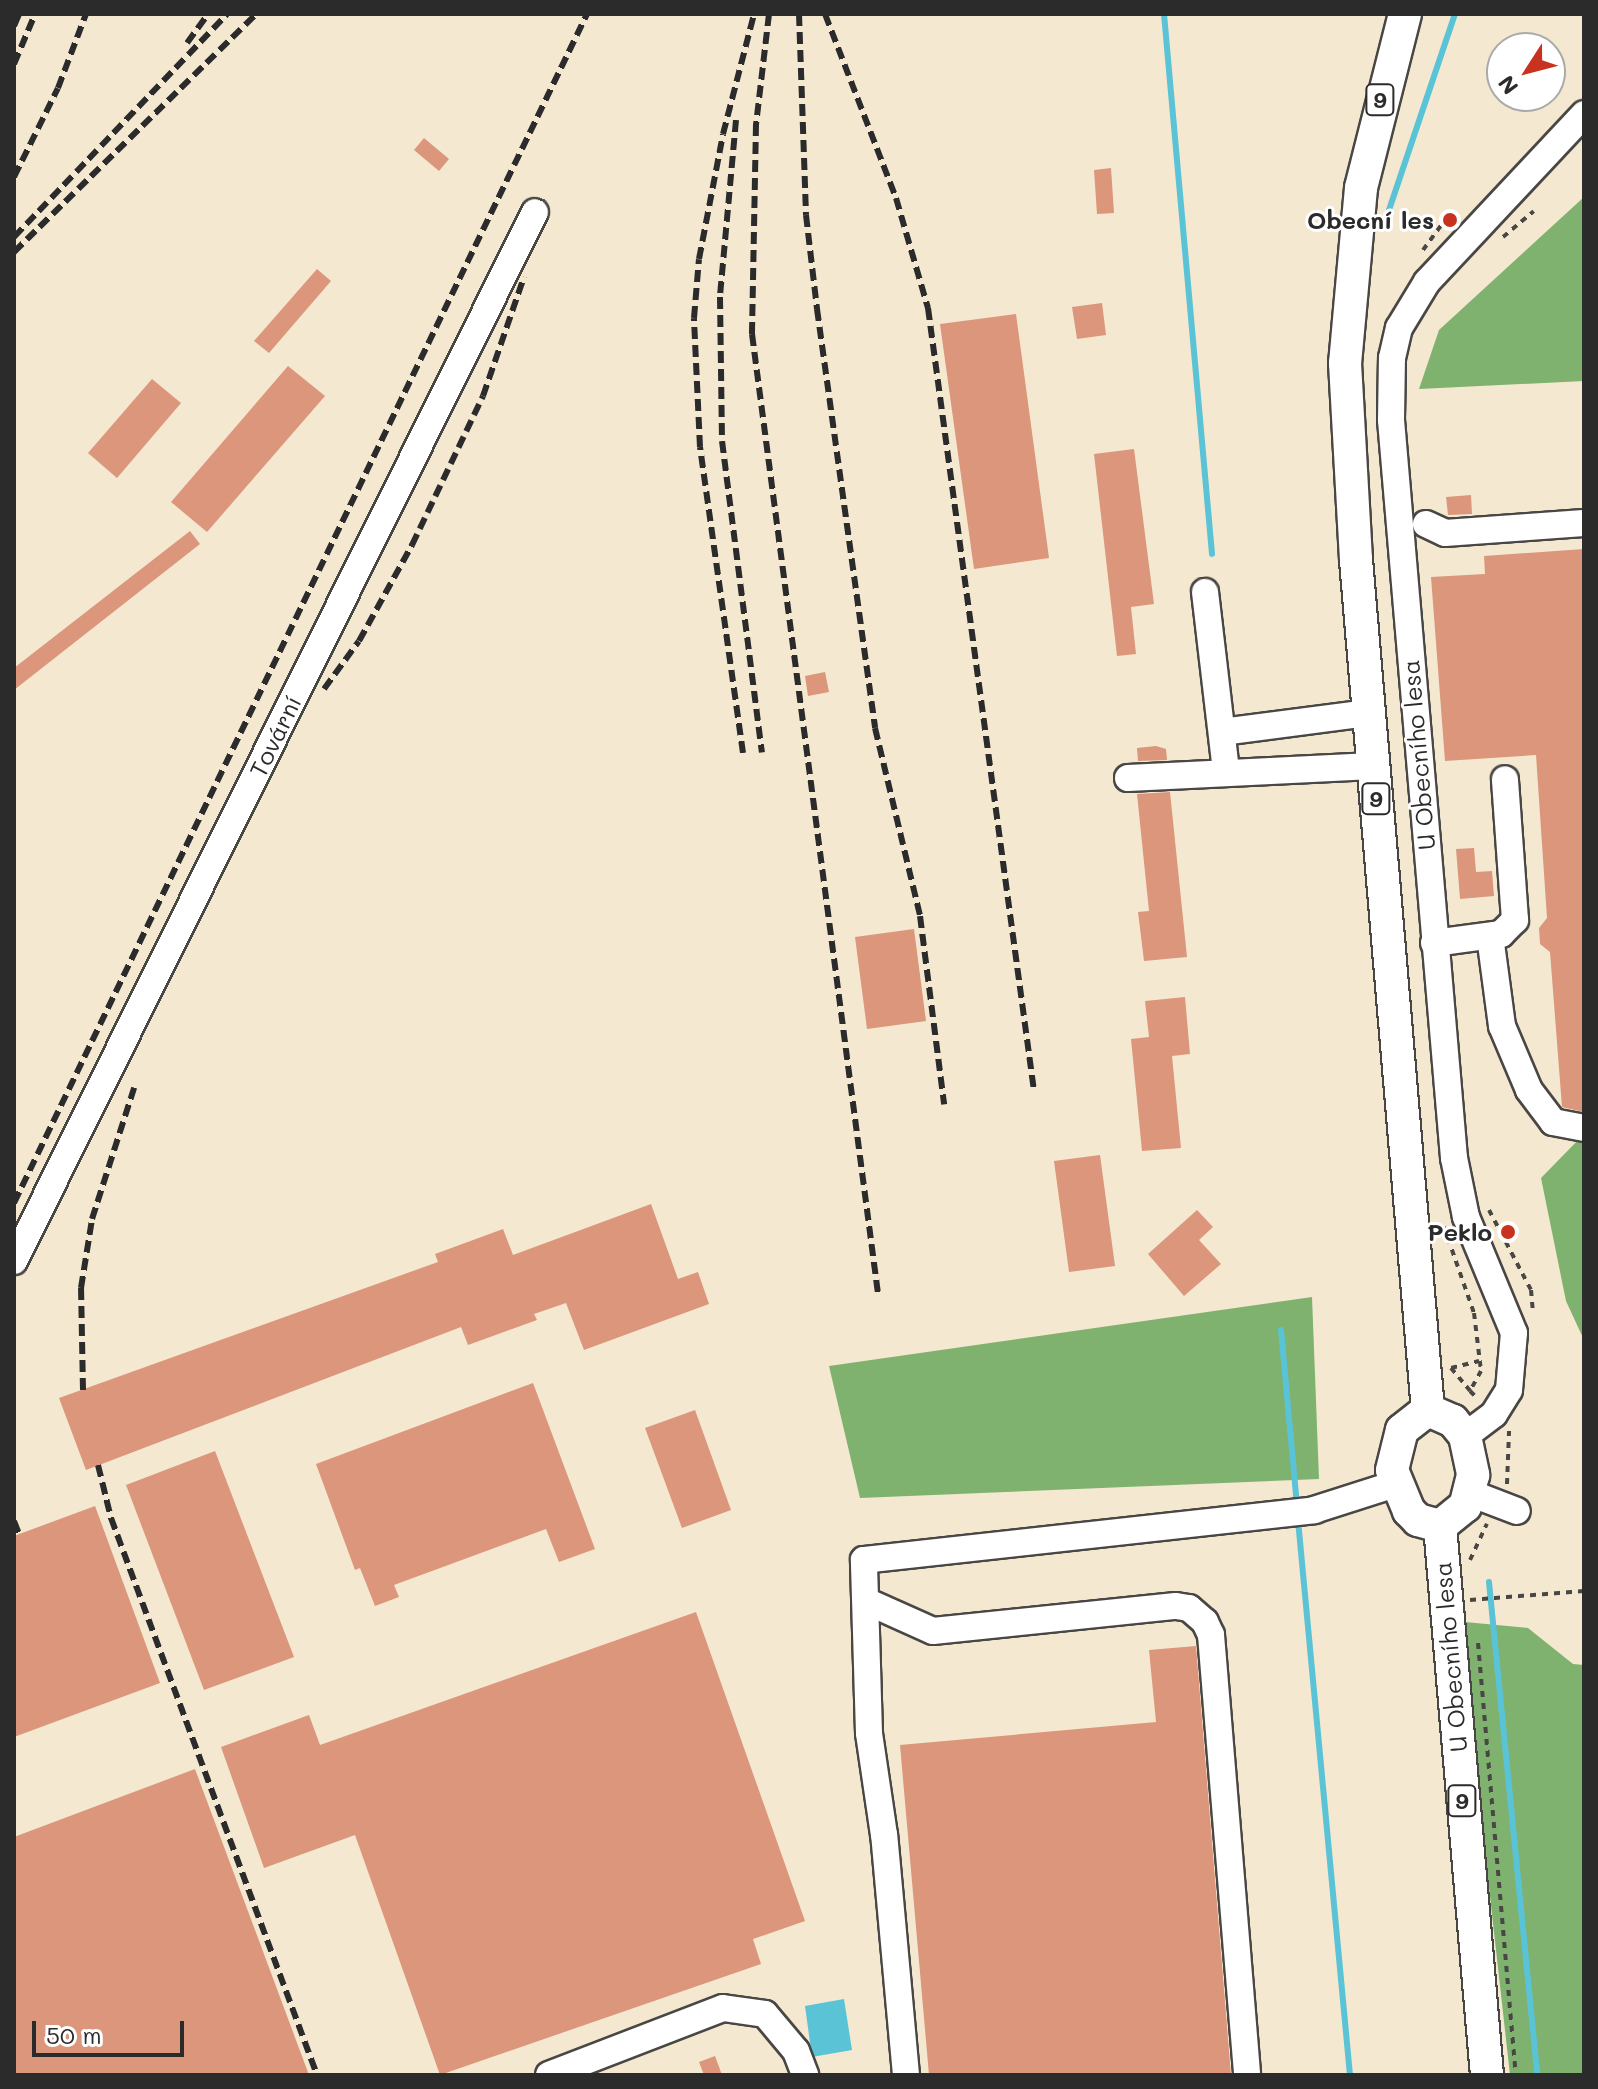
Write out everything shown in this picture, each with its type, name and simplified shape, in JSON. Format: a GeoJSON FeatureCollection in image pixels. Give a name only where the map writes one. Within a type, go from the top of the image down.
{"type":"FeatureCollection","features":[{"type":"Feature","properties":{"kind":"main road","name":"U Obecního lesa"},"geometry":{"type":"LineString","coordinates":[[1405,14],[1361,188],[1345,363],[1373,766],[1428,1410]]}},
{"type":"Feature","properties":{"kind":"main road"},"geometry":{"type":"LineString","coordinates":[[1428,1410],[1453,1421],[1465,1436],[1473,1475],[1495,1502],[1459,1514],[1440,1526],[1418,1520],[1395,1484],[1393,1454],[1402,1430],[1428,1410]]}},
{"type":"Feature","properties":{"kind":"main road","name":"U Obecního lesa"},"geometry":{"type":"LineString","coordinates":[[1440,1526],[1462,1597],[1487,2075]]}},
{"type":"Feature","properties":{"kind":"street","name":"U Obecního lesa"},"geometry":{"type":"LineString","coordinates":[[1465,1436],[1494,1414],[1509,1390],[1514,1333],[1458,1193],[1391,420],[1392,358],[1399,328],[1427,282],[1584,114]]}},
{"type":"Feature","properties":{"kind":"street","name":"Tovární"},"geometry":{"type":"LineString","coordinates":[[14,1261],[535,212]]}},
{"type":"Feature","properties":{"kind":"street"},"geometry":{"type":"LineString","coordinates":[[1426,524],[1445,533],[1584,523]]}},
{"type":"Feature","properties":{"kind":"street"},"geometry":{"type":"LineString","coordinates":[[1205,592],[1226,772]]}},
{"type":"Feature","properties":{"kind":"street"},"geometry":{"type":"LineString","coordinates":[[1222,732],[1369,713]]}},
{"type":"Feature","properties":{"kind":"street"},"geometry":{"type":"LineString","coordinates":[[1128,778],[1373,766]]}},
{"type":"Feature","properties":{"kind":"street"},"geometry":{"type":"LineString","coordinates":[[1434,943],[1501,934],[1515,920],[1505,779]]}},
{"type":"Feature","properties":{"kind":"street"},"geometry":{"type":"LineString","coordinates":[[1490,936],[1502,1026],[1529,1090],[1553,1122],[1584,1128]]}},
{"type":"Feature","properties":{"kind":"street"},"geometry":{"type":"LineString","coordinates":[[906,2075],[884,1835],[871,1761],[864,1560],[1314,1510],[1395,1484]]}},
{"type":"Feature","properties":{"kind":"street"},"geometry":{"type":"LineString","coordinates":[[866,1601],[933,1631],[1176,1606],[1189,1608],[1205,1622],[1211,1635],[1247,2075]]}},
{"type":"Feature","properties":{"kind":"street"},"geometry":{"type":"LineString","coordinates":[[549,2075],[723,2008],[765,2014],[796,2051],[805,2075]]}},
{"type":"Feature","properties":{"kind":"path"},"geometry":{"type":"LineString","coordinates":[[1500,240],[1534,211]]}},
{"type":"Feature","properties":{"kind":"path"},"geometry":{"type":"LineString","coordinates":[[1443,1225],[1474,1313],[1481,1371],[1470,1391],[1513,1435],[1506,1485],[1495,1502],[1467,1567]]}},
{"type":"Feature","properties":{"kind":"path"},"geometry":{"type":"LineString","coordinates":[[1503,1229],[1531,1290]]}},
{"type":"Feature","properties":{"kind":"path"},"geometry":{"type":"LineString","coordinates":[[1451,1368],[1479,1361]]}},
{"type":"Feature","properties":{"kind":"path"},"geometry":{"type":"LineString","coordinates":[[1462,1597],[1584,1591]]}},
{"type":"Feature","properties":{"kind":"path"},"geometry":{"type":"LineString","coordinates":[[1462,1597],[1475,1614]]}},
{"type":"Feature","properties":{"kind":"path"},"geometry":{"type":"LineString","coordinates":[[1476,1629],[1516,2075]]}},
{"type":"Feature","properties":{"kind":"green space"},"geometry":{"type":"Polygon","coordinates":[[[1584,197],[1584,381],[1419,389],[1439,330],[1584,197]]]}},
{"type":"Feature","properties":{"kind":"green space"},"geometry":{"type":"Polygon","coordinates":[[[1584,1134],[1584,1340],[1566,1301],[1541,1178],[1584,1134]]]}},
{"type":"Feature","properties":{"kind":"green space"},"geometry":{"type":"Polygon","coordinates":[[[1312,1297],[1319,1479],[860,1498],[829,1366],[1312,1297]]]}},
{"type":"Feature","properties":{"kind":"green space"},"geometry":{"type":"Polygon","coordinates":[[[1465,1622],[1528,1628],[1573,1664],[1584,1665],[1584,2075],[1510,2075],[1463,1655],[1465,1622]]]}},
{"type":"Feature","properties":{"kind":"water"},"geometry":{"type":"Polygon","coordinates":[[[844,1999],[852,2050],[812,2057],[805,2006],[844,1999]]]}},
{"type":"Feature","properties":{"kind":"building"},"geometry":{"type":"Polygon","coordinates":[[[424,138],[449,159],[439,171],[414,150],[424,138]]]}},
{"type":"Feature","properties":{"kind":"building"},"geometry":{"type":"Polygon","coordinates":[[[1111,168],[1114,213],[1097,214],[1094,170],[1111,168]]]}},
{"type":"Feature","properties":{"kind":"building"},"geometry":{"type":"Polygon","coordinates":[[[317,269],[331,281],[269,353],[254,341],[317,269]]]}},
{"type":"Feature","properties":{"kind":"building"},"geometry":{"type":"Polygon","coordinates":[[[1102,303],[1106,335],[1077,339],[1072,307],[1102,303]]]}},
{"type":"Feature","properties":{"kind":"building"},"geometry":{"type":"Polygon","coordinates":[[[1016,314],[1049,558],[974,569],[940,324],[1016,314]]]}},
{"type":"Feature","properties":{"kind":"building"},"geometry":{"type":"Polygon","coordinates":[[[288,366],[325,396],[207,532],[171,502],[288,366]]]}},
{"type":"Feature","properties":{"kind":"building"},"geometry":{"type":"Polygon","coordinates":[[[152,379],[181,403],[117,478],[88,453],[152,379]]]}},
{"type":"Feature","properties":{"kind":"building"},"geometry":{"type":"Polygon","coordinates":[[[1134,449],[1154,604],[1131,607],[1136,654],[1117,656],[1094,454],[1134,449]]]}},
{"type":"Feature","properties":{"kind":"building"},"geometry":{"type":"Polygon","coordinates":[[[1471,495],[1472,514],[1448,515],[1446,497],[1471,495]]]}},
{"type":"Feature","properties":{"kind":"building"},"geometry":{"type":"Polygon","coordinates":[[[190,531],[200,544],[14,690],[14,668],[190,531]]]}},
{"type":"Feature","properties":{"kind":"building"},"geometry":{"type":"Polygon","coordinates":[[[1584,549],[1584,1112],[1562,1107],[1550,952],[1540,944],[1539,928],[1547,918],[1536,755],[1445,761],[1431,577],[1485,574],[1484,556],[1584,549]]]}},
{"type":"Feature","properties":{"kind":"building"},"geometry":{"type":"Polygon","coordinates":[[[825,672],[829,692],[808,696],[805,676],[825,672]]]}},
{"type":"Feature","properties":{"kind":"building"},"geometry":{"type":"Polygon","coordinates":[[[1156,746],[1166,749],[1167,760],[1138,761],[1137,748],[1156,746]]]}},
{"type":"Feature","properties":{"kind":"building"},"geometry":{"type":"Polygon","coordinates":[[[1170,792],[1187,957],[1144,961],[1138,912],[1149,911],[1137,794],[1170,792]]]}},
{"type":"Feature","properties":{"kind":"building"},"geometry":{"type":"Polygon","coordinates":[[[1474,848],[1476,872],[1492,871],[1494,896],[1460,899],[1456,849],[1474,848]]]}},
{"type":"Feature","properties":{"kind":"building"},"geometry":{"type":"Polygon","coordinates":[[[914,929],[926,1021],[867,1029],[855,937],[914,929]]]}},
{"type":"Feature","properties":{"kind":"building"},"geometry":{"type":"Polygon","coordinates":[[[1185,997],[1190,1054],[1172,1056],[1181,1148],[1142,1151],[1131,1039],[1149,1037],[1145,1001],[1185,997]]]}},
{"type":"Feature","properties":{"kind":"building"},"geometry":{"type":"Polygon","coordinates":[[[1100,1155],[1115,1266],[1069,1272],[1054,1161],[1100,1155]]]}},
{"type":"Feature","properties":{"kind":"building"},"geometry":{"type":"Polygon","coordinates":[[[651,1204],[678,1279],[698,1272],[709,1304],[584,1350],[566,1303],[534,1314],[537,1320],[468,1345],[461,1327],[86,1470],[59,1398],[438,1262],[435,1254],[503,1229],[513,1255],[651,1204]]]}},
{"type":"Feature","properties":{"kind":"building"},"geometry":{"type":"Polygon","coordinates":[[[1197,1210],[1213,1227],[1199,1240],[1221,1264],[1184,1296],[1148,1254],[1197,1210]]]}},
{"type":"Feature","properties":{"kind":"building"},"geometry":{"type":"Polygon","coordinates":[[[533,1383],[595,1549],[559,1562],[546,1529],[394,1585],[399,1597],[375,1606],[360,1568],[355,1570],[316,1464],[533,1383]]]}},
{"type":"Feature","properties":{"kind":"building"},"geometry":{"type":"Polygon","coordinates":[[[695,1410],[731,1510],[682,1528],[645,1428],[695,1410]]]}},
{"type":"Feature","properties":{"kind":"building"},"geometry":{"type":"Polygon","coordinates":[[[215,1451],[294,1657],[204,1690],[126,1485],[215,1451]]]}},
{"type":"Feature","properties":{"kind":"building"},"geometry":{"type":"Polygon","coordinates":[[[95,1506],[160,1683],[14,1737],[14,1536],[95,1506]]]}},
{"type":"Feature","properties":{"kind":"building"},"geometry":{"type":"Polygon","coordinates":[[[696,1612],[805,1921],[753,1939],[761,1964],[440,2075],[355,1835],[264,1868],[221,1747],[309,1715],[320,1745],[696,1612]]]}},
{"type":"Feature","properties":{"kind":"building"},"geometry":{"type":"Polygon","coordinates":[[[1196,1646],[1231,2075],[929,2075],[900,1745],[1156,1722],[1149,1650],[1196,1646]]]}},
{"type":"Feature","properties":{"kind":"building"},"geometry":{"type":"Polygon","coordinates":[[[195,1769],[309,2075],[14,2075],[14,1837],[195,1769]]]}},
{"type":"Feature","properties":{"kind":"building"},"geometry":{"type":"Polygon","coordinates":[[[715,2056],[722,2075],[704,2075],[699,2062],[715,2056]]]}},
{"type":"Feature","properties":{"kind":"waterway"},"geometry":{"type":"LineString","coordinates":[[1164,14],[1212,554]]}},
{"type":"Feature","properties":{"kind":"waterway"},"geometry":{"type":"LineString","coordinates":[[1389,210],[1455,14]]}},
{"type":"Feature","properties":{"kind":"waterway"},"geometry":{"type":"LineString","coordinates":[[1281,1330],[1297,1505]]}},
{"type":"Feature","properties":{"kind":"waterway"},"geometry":{"type":"LineString","coordinates":[[1298,1520],[1350,2075]]}},
{"type":"Feature","properties":{"kind":"waterway"},"geometry":{"type":"LineString","coordinates":[[1489,1582],[1537,2075]]}},
{"type":"Feature","properties":{"kind":"railway"},"geometry":{"type":"LineString","coordinates":[[14,26],[19,14]]}},
{"type":"Feature","properties":{"kind":"railway"},"geometry":{"type":"LineString","coordinates":[[14,64],[35,14]]}},
{"type":"Feature","properties":{"kind":"railway"},"geometry":{"type":"LineString","coordinates":[[14,177],[58,88],[86,14]]}},
{"type":"Feature","properties":{"kind":"railway"},"geometry":{"type":"LineString","coordinates":[[187,43],[208,14]]}},
{"type":"Feature","properties":{"kind":"railway"},"geometry":{"type":"LineString","coordinates":[[14,237],[227,14]]}},
{"type":"Feature","properties":{"kind":"railway"},"geometry":{"type":"LineString","coordinates":[[14,252],[256,14]]}},
{"type":"Feature","properties":{"kind":"railway"},"geometry":{"type":"LineString","coordinates":[[14,1203],[587,14]]}},
{"type":"Feature","properties":{"kind":"railway"},"geometry":{"type":"LineString","coordinates":[[743,753],[700,447],[694,318],[699,259],[723,134],[754,14]]}},
{"type":"Feature","properties":{"kind":"railway"},"geometry":{"type":"LineString","coordinates":[[769,14],[756,124],[752,334],[878,1294]]}},
{"type":"Feature","properties":{"kind":"railway"},"geometry":{"type":"LineString","coordinates":[[799,14],[806,215],[817,309],[875,728],[920,916],[944,1104]]}},
{"type":"Feature","properties":{"kind":"railway"},"geometry":{"type":"LineString","coordinates":[[825,14],[896,198],[928,308],[1034,1091]]}},
{"type":"Feature","properties":{"kind":"railway"},"geometry":{"type":"LineString","coordinates":[[736,120],[720,297],[722,441],[762,752]]}},
{"type":"Feature","properties":{"kind":"railway"},"geometry":{"type":"LineString","coordinates":[[324,689],[359,641],[412,545],[483,396],[524,277]]}},
{"type":"Feature","properties":{"kind":"railway"},"geometry":{"type":"LineString","coordinates":[[83,1390],[81,1288],[92,1219],[134,1088]]}},
{"type":"Feature","properties":{"kind":"railway"},"geometry":{"type":"LineString","coordinates":[[98,1465],[111,1518],[317,2075]]}},
{"type":"Feature","properties":{"kind":"railway"},"geometry":{"type":"LineString","coordinates":[[14,1521],[19,1534]]}},
{"type":"Feature","properties":{"kind":"place","name":"Obecní les"},"geometry":{"type":"Point","coordinates":[1450,220]}},
{"type":"Feature","properties":{"kind":"place","name":"Peklo"},"geometry":{"type":"Point","coordinates":[1508,1232]}}]}
